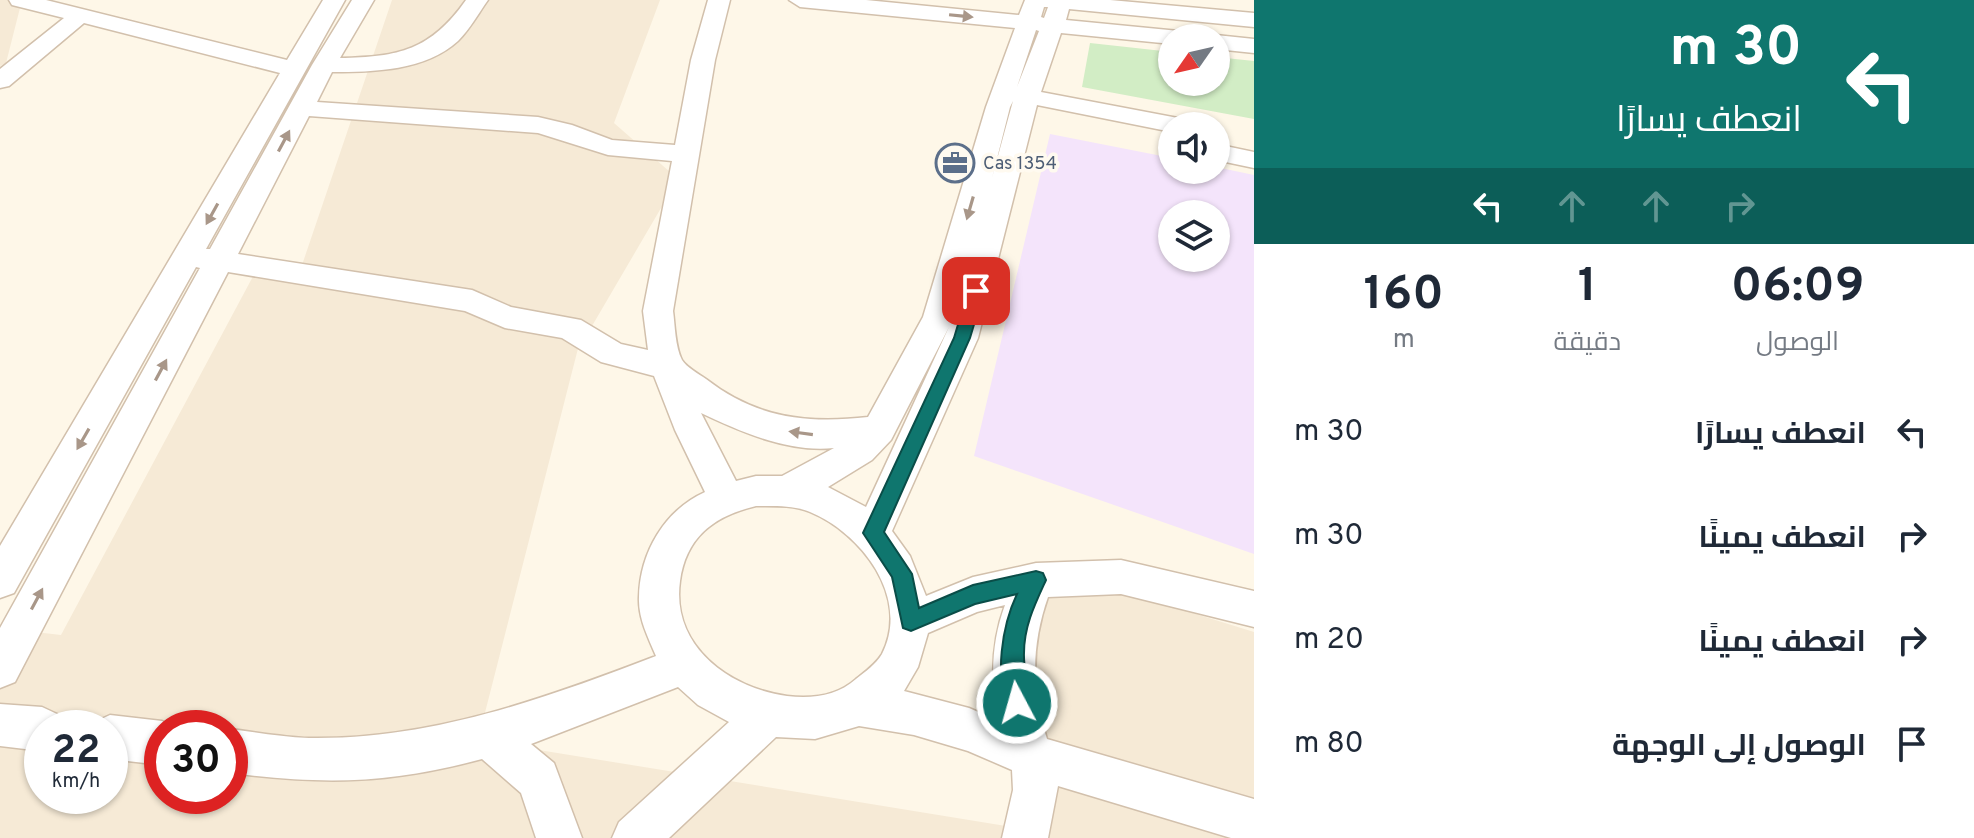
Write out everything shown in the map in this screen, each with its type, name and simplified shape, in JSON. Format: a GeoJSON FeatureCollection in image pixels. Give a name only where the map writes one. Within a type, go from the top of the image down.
{"type":"FeatureCollection","features":[{"type":"Feature","properties":{"kind":"street"},"geometry":{"type":"LineString","coordinates":[[20,0],[293,69]]}},
{"type":"Feature","properties":{"kind":"street"},"geometry":{"type":"LineString","coordinates":[[0,581],[334,0]]}},
{"type":"Feature","properties":{"kind":"street"},"geometry":{"type":"LineString","coordinates":[[0,668],[324,65],[363,0]]}},
{"type":"Feature","properties":{"kind":"street"},"geometry":{"type":"LineString","coordinates":[[324,65],[378,63],[422,52],[448,38],[477,0]]}},
{"type":"Feature","properties":{"kind":"street"},"geometry":{"type":"LineString","coordinates":[[719,0],[659,289],[659,334],[666,366],[726,498]]}},
{"type":"Feature","properties":{"kind":"street"},"geometry":{"type":"LineString","coordinates":[[800,0],[1043,10],[1158,34]]}},
{"type":"Feature","properties":{"kind":"street"},"geometry":{"type":"LineString","coordinates":[[1043,10],[1100,2],[1201,7],[1221,0]]}},
{"type":"Feature","properties":{"kind":"street"},"geometry":{"type":"LineString","coordinates":[[1100,2],[1254,20]]}},
{"type":"Feature","properties":{"kind":"street"},"geometry":{"type":"LineString","coordinates":[[787,491],[860,450],[879,430],[939,317],[1043,10]]}},
{"type":"Feature","properties":{"kind":"street"},"geometry":{"type":"LineString","coordinates":[[0,81],[78,17]]}},
{"type":"Feature","properties":{"kind":"street"},"geometry":{"type":"LineString","coordinates":[[1230,43],[1254,46]]}},
{"type":"Feature","properties":{"kind":"street"},"geometry":{"type":"LineString","coordinates":[[1013,101],[1158,123]]}},
{"type":"Feature","properties":{"kind":"street"},"geometry":{"type":"LineString","coordinates":[[1013,101],[1158,139]]}},
{"type":"Feature","properties":{"kind":"street"},"geometry":{"type":"LineString","coordinates":[[873,533],[962,338],[1013,101]]}},
{"type":"Feature","properties":{"kind":"street"},"geometry":{"type":"LineString","coordinates":[[302,108],[551,127],[608,147],[685,154]]}},
{"type":"Feature","properties":{"kind":"street"},"geometry":{"type":"LineString","coordinates":[[1230,137],[1254,141]]}},
{"type":"Feature","properties":{"kind":"street"},"geometry":{"type":"LineString","coordinates":[[1230,155],[1254,160]]}},
{"type":"Feature","properties":{"kind":"street"},"geometry":{"type":"LineString","coordinates":[[189,256],[472,301],[505,317],[570,328],[612,354],[666,366],[714,404],[765,426],[822,436],[879,430]]}},
{"type":"Feature","properties":{"kind":"street"},"geometry":{"type":"LineString","coordinates":[[860,705],[897,668],[911,621],[901,574],[873,533],[848,513],[819,499],[787,491],[756,491],[726,498],[692,517],[669,547],[657,584],[662,625],[683,665],[720,697],[766,717],[816,719],[860,705],[914,714],[969,730],[1031,756],[1254,822]]}},
{"type":"Feature","properties":{"kind":"street"},"geometry":{"type":"LineString","coordinates":[[911,621],[973,595],[1036,580],[1121,577],[1254,609]]}},
{"type":"Feature","properties":{"kind":"street"},"geometry":{"type":"LineString","coordinates":[[1025,838],[1036,784],[1020,720],[1013,654],[1024,602],[1036,580]]}},
{"type":"Feature","properties":{"kind":"street"},"geometry":{"type":"LineString","coordinates":[[248,753],[308,760],[391,756],[461,745],[536,722],[683,665]]}},
{"type":"Feature","properties":{"kind":"street"},"geometry":{"type":"LineString","coordinates":[[635,838],[766,717]]}},
{"type":"Feature","properties":{"kind":"street"},"geometry":{"type":"LineString","coordinates":[[0,725],[24,727]]}},
{"type":"Feature","properties":{"kind":"street"},"geometry":{"type":"LineString","coordinates":[[490,737],[538,779],[559,838]]}},
{"type":"Feature","properties":{"kind":"shaded area"},"geometry":{"type":"Polygon","coordinates":[[[0,0],[22,0],[6,63],[0,66],[0,0]]]}},
{"type":"Feature","properties":{"kind":"shaded area"},"geometry":{"type":"Polygon","coordinates":[[[392,0],[660,0],[614,123],[678,179],[592,326],[584,325],[478,740],[1012,827],[1031,563],[1254,632],[1254,838],[0,838],[0,628],[61,635],[257,269],[301,268],[392,0]]]}},
{"type":"Feature","properties":{"kind":"shaded area"},"geometry":{"type":"Polygon","coordinates":[[[1050,134],[1158,155],[1158,184],[1230,184],[1230,170],[1254,175],[1254,554],[974,456],[1050,134]]]}},
{"type":"Feature","properties":{"kind":"green space"},"geometry":{"type":"Polygon","coordinates":[[[1090,43],[1158,50],[1158,96],[1230,96],[1230,58],[1254,61],[1254,119],[1230,115],[1230,112],[1082,87],[1090,43]]]}},
{"type":"Feature","properties":{"kind":"place","name":"Cas 1354"},"geometry":{"type":"Point","coordinates":[955,163]}},
{"type":"Feature","properties":{"kind":"route"},"geometry":{"type":"LineString","coordinates":[[976,291],[962,338],[925,413],[873,533],[901,574],[911,621],[973,595],[1036,580],[1024,602],[1017,626],[1013,654],[1017,703]]}}]}
